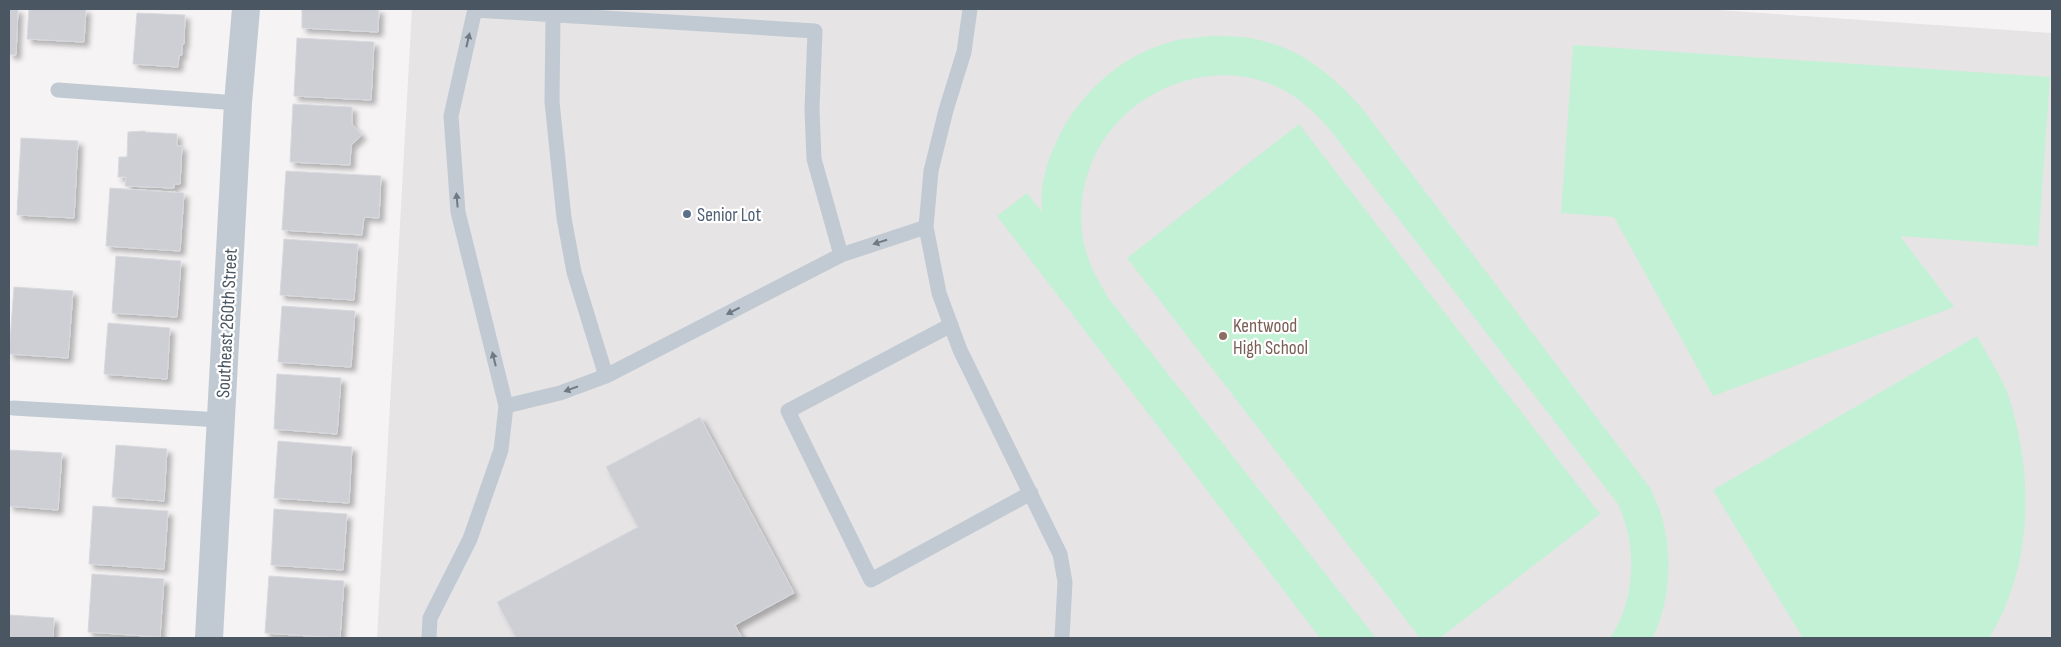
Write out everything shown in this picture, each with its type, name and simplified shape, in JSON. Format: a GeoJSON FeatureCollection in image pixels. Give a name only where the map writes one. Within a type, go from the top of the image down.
{"type":"FeatureCollection","features":[{"type":"Feature","properties":{"kind":"street","name":"Southeast 260th Street"},"geometry":{"type":"LineString","coordinates":[[209,638],[238,103],[246,9]]}},
{"type":"Feature","properties":{"kind":"lane"},"geometry":{"type":"LineString","coordinates":[[429,638],[430,618],[470,539],[501,450],[506,406],[458,212],[451,116],[475,9],[815,31],[812,109],[814,159],[841,255]]}},
{"type":"Feature","properties":{"kind":"lane"},"geometry":{"type":"LineString","coordinates":[[970,9],[964,52],[946,110],[932,171],[926,227],[939,293],[960,350],[1060,554],[1065,582],[1062,638]]}},
{"type":"Feature","properties":{"kind":"lane"},"geometry":{"type":"LineString","coordinates":[[553,15],[552,102],[564,218],[574,272],[606,376]]}},
{"type":"Feature","properties":{"kind":"lane"},"geometry":{"type":"LineString","coordinates":[[58,90],[238,103]]}},
{"type":"Feature","properties":{"kind":"lane"},"geometry":{"type":"LineString","coordinates":[[506,406],[560,393],[606,376],[841,255],[926,227]]}},
{"type":"Feature","properties":{"kind":"lane"},"geometry":{"type":"LineString","coordinates":[[951,325],[788,411],[871,580],[1031,493]]}},
{"type":"Feature","properties":{"kind":"lane"},"geometry":{"type":"LineString","coordinates":[[13,408],[221,420]]}},
{"type":"Feature","properties":{"kind":"shaded area","name":"Kentwood High School"},"geometry":{"type":"Polygon","coordinates":[[[412,9],[1702,9],[2052,33],[2052,638],[377,638],[412,9]]]}},
{"type":"Feature","properties":{"kind":"green space"},"geometry":{"type":"Polygon","coordinates":[[[1208,36],[1230,36],[1262,40],[1294,52],[1336,81],[1361,107],[1651,489],[1663,521],[1668,550],[1666,596],[1653,638],[1610,638],[1623,613],[1630,586],[1631,571],[1630,543],[1618,504],[1331,131],[1313,111],[1292,95],[1265,82],[1236,76],[1207,76],[1179,83],[1152,95],[1128,112],[1108,133],[1093,159],[1083,193],[1081,216],[1083,240],[1093,270],[1109,299],[1376,638],[1320,638],[997,216],[1027,193],[1042,212],[1042,189],[1048,164],[1058,139],[1071,116],[1087,95],[1105,77],[1149,49],[1178,40],[1208,36]]]}},
{"type":"Feature","properties":{"kind":"green space"},"geometry":{"type":"Polygon","coordinates":[[[1573,45],[2050,77],[2038,246],[1900,236],[1954,307],[1713,396],[1614,217],[1561,213],[1573,45]]]}},
{"type":"Feature","properties":{"kind":"green space"},"geometry":{"type":"Polygon","coordinates":[[[1299,124],[1600,514],[1440,638],[1420,638],[1127,258],[1299,124]]]}},
{"type":"Feature","properties":{"kind":"green space"},"geometry":{"type":"Polygon","coordinates":[[[1977,336],[1999,375],[2009,398],[2023,458],[2025,489],[2025,521],[2021,552],[2014,582],[2004,611],[1989,638],[1803,638],[1713,490],[1977,336]]]}},
{"type":"Feature","properties":{"kind":"building"},"geometry":{"type":"Polygon","coordinates":[[[9,9],[18,9],[16,55],[9,54],[9,9]]]}},
{"type":"Feature","properties":{"kind":"building"},"geometry":{"type":"Polygon","coordinates":[[[29,9],[86,9],[84,42],[27,39],[29,9]]]}},
{"type":"Feature","properties":{"kind":"building"},"geometry":{"type":"Polygon","coordinates":[[[302,9],[379,9],[378,32],[302,28],[302,9]]]}},
{"type":"Feature","properties":{"kind":"building"},"geometry":{"type":"Polygon","coordinates":[[[137,13],[185,15],[184,44],[182,44],[182,55],[179,55],[178,67],[133,64],[137,13]]]}},
{"type":"Feature","properties":{"kind":"building"},"geometry":{"type":"Polygon","coordinates":[[[297,38],[374,42],[371,100],[294,96],[297,38]]]}},
{"type":"Feature","properties":{"kind":"building"},"geometry":{"type":"Polygon","coordinates":[[[293,104],[352,107],[352,124],[362,135],[351,145],[350,165],[290,162],[293,104]]]}},
{"type":"Feature","properties":{"kind":"building"},"geometry":{"type":"Polygon","coordinates":[[[145,131],[177,134],[177,146],[182,146],[180,184],[174,184],[174,188],[125,186],[126,177],[118,177],[119,157],[127,157],[128,132],[145,131]]]}},
{"type":"Feature","properties":{"kind":"building"},"geometry":{"type":"Polygon","coordinates":[[[21,138],[78,141],[74,218],[17,215],[21,138]]]}},
{"type":"Feature","properties":{"kind":"building"},"geometry":{"type":"Polygon","coordinates":[[[286,171],[381,176],[379,218],[364,217],[362,235],[282,230],[286,171]]]}},
{"type":"Feature","properties":{"kind":"building"},"geometry":{"type":"Polygon","coordinates":[[[110,188],[184,193],[180,251],[106,246],[110,188]]]}},
{"type":"Feature","properties":{"kind":"building"},"geometry":{"type":"Polygon","coordinates":[[[284,239],[358,244],[354,300],[280,295],[284,239]]]}},
{"type":"Feature","properties":{"kind":"building"},"geometry":{"type":"Polygon","coordinates":[[[116,256],[181,261],[177,317],[112,313],[116,256]]]}},
{"type":"Feature","properties":{"kind":"building"},"geometry":{"type":"Polygon","coordinates":[[[14,287],[73,291],[68,358],[9,354],[14,287]]]}},
{"type":"Feature","properties":{"kind":"building"},"geometry":{"type":"Polygon","coordinates":[[[282,306],[355,311],[351,367],[278,362],[282,306]]]}},
{"type":"Feature","properties":{"kind":"building"},"geometry":{"type":"Polygon","coordinates":[[[108,323],[170,328],[167,379],[104,374],[108,323]]]}},
{"type":"Feature","properties":{"kind":"building"},"geometry":{"type":"Polygon","coordinates":[[[277,374],[341,378],[337,434],[274,429],[277,374]]]}},
{"type":"Feature","properties":{"kind":"building"},"geometry":{"type":"Polygon","coordinates":[[[700,417],[794,593],[735,625],[742,638],[516,638],[497,602],[638,527],[606,467],[700,417]]]}},
{"type":"Feature","properties":{"kind":"building"},"geometry":{"type":"Polygon","coordinates":[[[278,441],[352,447],[349,503],[274,498],[278,441]]]}},
{"type":"Feature","properties":{"kind":"building"},"geometry":{"type":"Polygon","coordinates":[[[116,445],[167,449],[164,501],[112,497],[116,445]]]}},
{"type":"Feature","properties":{"kind":"building"},"geometry":{"type":"Polygon","coordinates":[[[9,450],[62,453],[58,510],[9,506],[9,450]]]}},
{"type":"Feature","properties":{"kind":"building"},"geometry":{"type":"Polygon","coordinates":[[[93,506],[168,511],[164,569],[89,564],[93,506]]]}},
{"type":"Feature","properties":{"kind":"building"},"geometry":{"type":"Polygon","coordinates":[[[274,509],[347,514],[343,570],[271,565],[274,509]]]}},
{"type":"Feature","properties":{"kind":"building"},"geometry":{"type":"Polygon","coordinates":[[[92,574],[164,579],[160,637],[88,632],[92,574]]]}},
{"type":"Feature","properties":{"kind":"building"},"geometry":{"type":"Polygon","coordinates":[[[269,576],[344,581],[340,638],[265,633],[269,576]]]}},
{"type":"Feature","properties":{"kind":"building"},"geometry":{"type":"Polygon","coordinates":[[[9,615],[54,618],[53,638],[9,638],[9,615]]]}},
{"type":"Feature","properties":{"kind":"place","name":"Senior Lot"},"geometry":{"type":"Point","coordinates":[687,214]}},
{"type":"Feature","properties":{"kind":"place","name":"Kentwood High School"},"geometry":{"type":"Point","coordinates":[1223,336]}}]}
